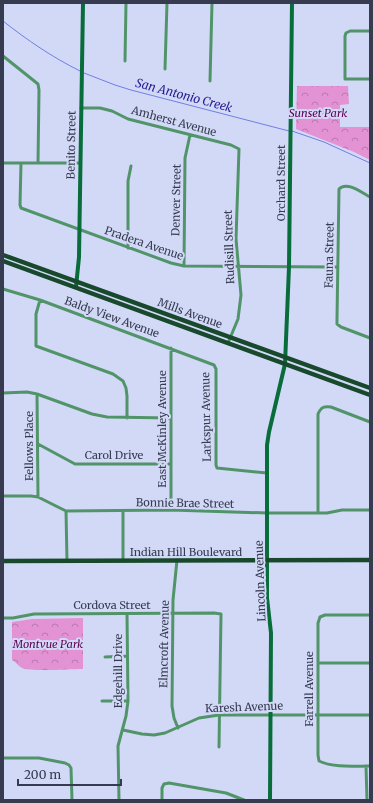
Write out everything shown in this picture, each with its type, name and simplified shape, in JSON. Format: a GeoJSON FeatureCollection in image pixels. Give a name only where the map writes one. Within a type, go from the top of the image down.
{"type":"FeatureCollection","features":[{"type":"Feature","properties":{"kind":"main road","name":"Mills Avenue"},"geometry":{"type":"LineString","coordinates":[[3,255],[370,388]]}},
{"type":"Feature","properties":{"kind":"main road","name":"Mills Avenue"},"geometry":{"type":"LineString","coordinates":[[3,261],[370,395]]}},
{"type":"Feature","properties":{"kind":"main road","name":"Indian Hill Boulevard"},"geometry":{"type":"LineString","coordinates":[[3,561],[370,560]]}},
{"type":"Feature","properties":{"kind":"street","name":"Benito Street"},"geometry":{"type":"LineString","coordinates":[[76,287],[79,257],[83,3]]}},
{"type":"Feature","properties":{"kind":"street"},"geometry":{"type":"LineString","coordinates":[[125,61],[126,3]]}},
{"type":"Feature","properties":{"kind":"street"},"geometry":{"type":"LineString","coordinates":[[165,70],[167,3]]}},
{"type":"Feature","properties":{"kind":"street"},"geometry":{"type":"LineString","coordinates":[[210,81],[212,3]]}},
{"type":"Feature","properties":{"kind":"street","name":"Orchard Street"},"geometry":{"type":"LineString","coordinates":[[285,364],[289,267],[292,3]]}},
{"type":"Feature","properties":{"kind":"street"},"geometry":{"type":"LineString","coordinates":[[370,31],[350,31],[346,33],[345,36],[346,79],[370,79]]}},
{"type":"Feature","properties":{"kind":"street"},"geometry":{"type":"LineString","coordinates":[[3,56],[38,84],[38,163]]}},
{"type":"Feature","properties":{"kind":"street","name":"Amherst Avenue"},"geometry":{"type":"LineString","coordinates":[[81,108],[100,108],[112,111],[128,119],[239,149]]}},
{"type":"Feature","properties":{"kind":"street","name":"Denver Street"},"geometry":{"type":"LineString","coordinates":[[184,266],[185,158],[190,135]]}},
{"type":"Feature","properties":{"kind":"street","name":"Rudisill Street"},"geometry":{"type":"LineString","coordinates":[[228,343],[238,319],[240,308],[236,239],[239,149]]}},
{"type":"Feature","properties":{"kind":"street"},"geometry":{"type":"LineString","coordinates":[[3,163],[80,163]]}},
{"type":"Feature","properties":{"kind":"street","name":"Pradera Avenue"},"geometry":{"type":"LineString","coordinates":[[21,163],[21,208],[171,263],[184,266],[337,267]]}},
{"type":"Feature","properties":{"kind":"street"},"geometry":{"type":"LineString","coordinates":[[128,248],[128,181],[131,166]]}},
{"type":"Feature","properties":{"kind":"street","name":"Fauna Street"},"geometry":{"type":"LineString","coordinates":[[370,197],[346,185],[341,186],[339,189],[337,267],[337,324],[370,338]]}},
{"type":"Feature","properties":{"kind":"street","name":"Baldy View Avenue"},"geometry":{"type":"LineString","coordinates":[[3,289],[40,300],[214,365]]}},
{"type":"Feature","properties":{"kind":"street"},"geometry":{"type":"LineString","coordinates":[[40,300],[36,314],[36,346],[113,374],[123,381],[127,396],[127,418]]}},
{"type":"Feature","properties":{"kind":"street","name":"East McKinley Avenue"},"geometry":{"type":"LineString","coordinates":[[171,348],[171,510]]}},
{"type":"Feature","properties":{"kind":"street","name":"Lincoln Avenue"},"geometry":{"type":"LineString","coordinates":[[270,800],[271,633],[267,598],[267,472],[269,432],[285,364]]}},
{"type":"Feature","properties":{"kind":"street","name":"Larkspur Avenue"},"geometry":{"type":"LineString","coordinates":[[214,365],[216,369],[217,468],[220,470],[267,472]]}},
{"type":"Feature","properties":{"kind":"street"},"geometry":{"type":"LineString","coordinates":[[3,393],[37,394],[92,414],[106,417],[171,418]]}},
{"type":"Feature","properties":{"kind":"street","name":"Fellows Place"},"geometry":{"type":"LineString","coordinates":[[37,394],[38,497]]}},
{"type":"Feature","properties":{"kind":"street"},"geometry":{"type":"LineString","coordinates":[[318,513],[318,414],[320,409],[324,406],[331,407],[370,422]]}},
{"type":"Feature","properties":{"kind":"street","name":"Carol Drive"},"geometry":{"type":"LineString","coordinates":[[38,444],[75,464],[171,464]]}},
{"type":"Feature","properties":{"kind":"street","name":"Bonnie Brae Street"},"geometry":{"type":"LineString","coordinates":[[3,496],[38,497],[66,511],[171,510],[327,513],[342,510],[370,510]]}},
{"type":"Feature","properties":{"kind":"street"},"geometry":{"type":"LineString","coordinates":[[66,511],[67,561]]}},
{"type":"Feature","properties":{"kind":"street"},"geometry":{"type":"LineString","coordinates":[[123,511],[123,561]]}},
{"type":"Feature","properties":{"kind":"street","name":"Elmcroft Avenue"},"geometry":{"type":"LineString","coordinates":[[177,560],[172,614],[172,706],[174,718],[178,728]]}},
{"type":"Feature","properties":{"kind":"street","name":"Cordova Street"},"geometry":{"type":"LineString","coordinates":[[3,618],[13,618],[34,614],[221,614],[219,715]]}},
{"type":"Feature","properties":{"kind":"street","name":"Edgehill Drive"},"geometry":{"type":"LineString","coordinates":[[119,800],[118,746],[123,730],[128,701],[127,614]]}},
{"type":"Feature","properties":{"kind":"street","name":"Farrell Avenue"},"geometry":{"type":"LineString","coordinates":[[368,766],[341,766],[319,761],[318,623],[320,618],[324,615],[370,615]]}},
{"type":"Feature","properties":{"kind":"street"},"geometry":{"type":"LineString","coordinates":[[104,657],[127,656]]}},
{"type":"Feature","properties":{"kind":"street"},"geometry":{"type":"LineString","coordinates":[[318,663],[370,663]]}},
{"type":"Feature","properties":{"kind":"street"},"geometry":{"type":"LineString","coordinates":[[102,701],[128,701]]}},
{"type":"Feature","properties":{"kind":"street"},"geometry":{"type":"LineString","coordinates":[[219,715],[219,747]]}},
{"type":"Feature","properties":{"kind":"street","name":"Karesh Avenue"},"geometry":{"type":"LineString","coordinates":[[123,730],[154,735],[165,733],[199,718],[219,715],[370,715]]}},
{"type":"Feature","properties":{"kind":"street"},"geometry":{"type":"LineString","coordinates":[[3,758],[39,758],[66,763],[71,768],[72,800]]}},
{"type":"Feature","properties":{"kind":"street"},"geometry":{"type":"LineString","coordinates":[[367,800],[368,766]]}},
{"type":"Feature","properties":{"kind":"street"},"geometry":{"type":"LineString","coordinates":[[162,800],[162,788],[164,784],[169,783],[226,793],[244,800]]}},
{"type":"Feature","properties":{"kind":"green space","name":"Sunset Park"},"geometry":{"type":"Polygon","coordinates":[[[297,86],[348,86],[349,104],[340,105],[340,127],[370,127],[370,160],[296,129],[297,86]]]}},
{"type":"Feature","properties":{"kind":"green space","name":"Montvue Park"},"geometry":{"type":"Polygon","coordinates":[[[83,618],[83,669],[26,669],[22,668],[12,660],[12,622],[32,619],[83,618]]]}},
{"type":"Feature","properties":{"kind":"waterway","name":"San Antonio Creek"},"geometry":{"type":"LineString","coordinates":[[3,21],[40,48],[80,71]]}},
{"type":"Feature","properties":{"kind":"waterway","name":"San Antonio Creek"},"geometry":{"type":"LineString","coordinates":[[84,73],[131,90],[289,131]]}},
{"type":"Feature","properties":{"kind":"waterway","name":"San Antonio Creek"},"geometry":{"type":"LineString","coordinates":[[292,131],[324,142],[370,163]]}}]}
